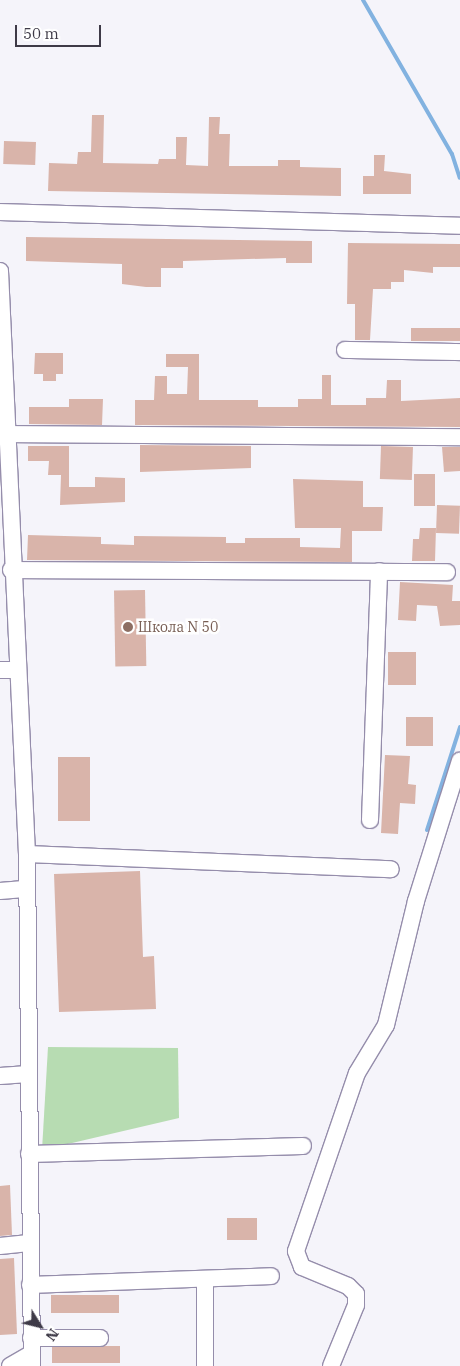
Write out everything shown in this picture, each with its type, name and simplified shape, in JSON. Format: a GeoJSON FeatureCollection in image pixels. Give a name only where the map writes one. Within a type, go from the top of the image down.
{"type":"FeatureCollection","features":[{"type":"Feature","properties":{"kind":"street"},"geometry":{"type":"LineString","coordinates":[[0,212],[460,226]]}},
{"type":"Feature","properties":{"kind":"street"},"geometry":{"type":"LineString","coordinates":[[0,271],[11,570],[7,628],[16,670],[27,854],[24,889],[31,1353]]}},
{"type":"Feature","properties":{"kind":"street"},"geometry":{"type":"LineString","coordinates":[[345,350],[460,352]]}},
{"type":"Feature","properties":{"kind":"street"},"geometry":{"type":"LineString","coordinates":[[6,434],[460,437]]}},
{"type":"Feature","properties":{"kind":"street"},"geometry":{"type":"LineString","coordinates":[[11,570],[447,572]]}},
{"type":"Feature","properties":{"kind":"street"},"geometry":{"type":"LineString","coordinates":[[370,820],[378,572]]}},
{"type":"Feature","properties":{"kind":"street"},"geometry":{"type":"LineString","coordinates":[[0,670],[16,670]]}},
{"type":"Feature","properties":{"kind":"street"},"geometry":{"type":"LineString","coordinates":[[331,1366],[356,1305],[356,1294],[348,1286],[302,1267],[296,1251],[357,1073],[386,1025],[416,901],[460,760]]}},
{"type":"Feature","properties":{"kind":"street"},"geometry":{"type":"LineString","coordinates":[[27,854],[392,869]]}},
{"type":"Feature","properties":{"kind":"street"},"geometry":{"type":"LineString","coordinates":[[0,891],[24,889]]}},
{"type":"Feature","properties":{"kind":"street"},"geometry":{"type":"LineString","coordinates":[[0,1076],[28,1074]]}},
{"type":"Feature","properties":{"kind":"street"},"geometry":{"type":"LineString","coordinates":[[29,1154],[303,1146]]}},
{"type":"Feature","properties":{"kind":"street"},"geometry":{"type":"LineString","coordinates":[[0,1246],[29,1243]]}},
{"type":"Feature","properties":{"kind":"street"},"geometry":{"type":"LineString","coordinates":[[30,1285],[205,1280],[271,1276]]}},
{"type":"Feature","properties":{"kind":"street"},"geometry":{"type":"LineString","coordinates":[[205,1280],[205,1366]]}},
{"type":"Feature","properties":{"kind":"street"},"geometry":{"type":"LineString","coordinates":[[10,1366],[31,1353],[100,1338]]}},
{"type":"Feature","properties":{"kind":"green space"},"geometry":{"type":"Polygon","coordinates":[[[48,1047],[178,1048],[179,1118],[42,1150],[48,1047]]]}},
{"type":"Feature","properties":{"kind":"building"},"geometry":{"type":"Polygon","coordinates":[[[92,115],[104,115],[103,163],[158,164],[159,159],[176,159],[176,137],[187,137],[186,165],[208,166],[209,117],[220,117],[219,134],[230,134],[229,166],[278,166],[278,160],[300,160],[300,167],[341,168],[341,196],[48,191],[49,163],[77,164],[78,152],[91,152],[92,115]]]}},
{"type":"Feature","properties":{"kind":"building"},"geometry":{"type":"Polygon","coordinates":[[[4,141],[36,142],[35,165],[3,164],[4,141]]]}},
{"type":"Feature","properties":{"kind":"building"},"geometry":{"type":"Polygon","coordinates":[[[374,155],[385,155],[384,171],[411,174],[411,194],[363,194],[363,176],[374,176],[374,155]]]}},
{"type":"Feature","properties":{"kind":"building"},"geometry":{"type":"Polygon","coordinates":[[[26,237],[312,241],[312,263],[286,263],[286,258],[183,261],[183,268],[161,268],[161,287],[146,287],[122,284],[122,264],[26,261],[26,237]]]}},
{"type":"Feature","properties":{"kind":"building"},"geometry":{"type":"Polygon","coordinates":[[[348,243],[460,244],[460,267],[433,267],[433,273],[404,270],[404,282],[391,282],[391,289],[373,289],[370,340],[355,340],[355,304],[347,304],[348,243]]]}},
{"type":"Feature","properties":{"kind":"building"},"geometry":{"type":"Polygon","coordinates":[[[411,328],[460,328],[460,341],[411,341],[411,328]]]}},
{"type":"Feature","properties":{"kind":"building"},"geometry":{"type":"Polygon","coordinates":[[[35,353],[63,353],[63,374],[56,374],[56,381],[43,381],[43,374],[34,374],[35,353]]]}},
{"type":"Feature","properties":{"kind":"building"},"geometry":{"type":"Polygon","coordinates":[[[166,354],[199,354],[199,400],[258,400],[258,407],[298,407],[298,399],[322,399],[322,375],[331,375],[331,405],[366,405],[366,398],[386,398],[387,380],[401,380],[401,401],[460,398],[460,427],[135,425],[135,400],[154,400],[155,376],[167,376],[167,394],[187,394],[188,367],[166,367],[166,354]]]}},
{"type":"Feature","properties":{"kind":"building"},"geometry":{"type":"Polygon","coordinates":[[[69,399],[103,399],[102,425],[29,424],[29,407],[69,407],[69,399]]]}},
{"type":"Feature","properties":{"kind":"building"},"geometry":{"type":"Polygon","coordinates":[[[140,445],[251,446],[251,468],[140,472],[140,445]]]}},
{"type":"Feature","properties":{"kind":"building"},"geometry":{"type":"Polygon","coordinates":[[[28,446],[69,446],[69,487],[95,487],[95,477],[125,478],[125,502],[60,505],[61,475],[48,475],[49,461],[28,461],[28,446]]]}},
{"type":"Feature","properties":{"kind":"building"},"geometry":{"type":"Polygon","coordinates":[[[381,446],[413,447],[412,480],[380,479],[381,446]]]}},
{"type":"Feature","properties":{"kind":"building"},"geometry":{"type":"Polygon","coordinates":[[[442,447],[460,447],[460,471],[444,472],[442,447]]]}},
{"type":"Feature","properties":{"kind":"building"},"geometry":{"type":"Polygon","coordinates":[[[414,474],[435,474],[435,506],[414,506],[414,474]]]}},
{"type":"Feature","properties":{"kind":"building"},"geometry":{"type":"Polygon","coordinates":[[[293,479],[363,481],[363,507],[383,507],[382,531],[352,531],[352,562],[27,560],[28,535],[101,537],[101,544],[134,545],[134,536],[226,537],[226,543],[245,543],[245,538],[300,538],[300,547],[340,548],[341,528],[295,528],[293,479]]]}},
{"type":"Feature","properties":{"kind":"building"},"geometry":{"type":"Polygon","coordinates":[[[437,505],[460,506],[459,534],[436,533],[437,505]]]}},
{"type":"Feature","properties":{"kind":"building"},"geometry":{"type":"Polygon","coordinates":[[[420,528],[436,528],[435,561],[412,561],[413,539],[419,539],[420,528]]]}},
{"type":"Feature","properties":{"kind":"building"},"geometry":{"type":"Polygon","coordinates":[[[400,582],[453,585],[452,601],[460,601],[460,625],[440,626],[437,606],[417,605],[416,621],[398,620],[400,582]]]}},
{"type":"Feature","properties":{"kind":"building"},"geometry":{"type":"Polygon","coordinates":[[[145,590],[146,666],[115,667],[114,591],[145,590]]]}},
{"type":"Feature","properties":{"kind":"building"},"geometry":{"type":"Polygon","coordinates":[[[388,652],[416,652],[416,685],[388,685],[388,652]]]}},
{"type":"Feature","properties":{"kind":"building"},"geometry":{"type":"Polygon","coordinates":[[[406,717],[433,717],[433,746],[406,746],[406,717]]]}},
{"type":"Feature","properties":{"kind":"building"},"geometry":{"type":"Polygon","coordinates":[[[385,755],[410,756],[408,784],[416,785],[415,804],[400,803],[398,834],[381,833],[385,755]]]}},
{"type":"Feature","properties":{"kind":"building"},"geometry":{"type":"Polygon","coordinates":[[[58,757],[90,757],[90,821],[58,821],[58,757]]]}},
{"type":"Feature","properties":{"kind":"building"},"geometry":{"type":"Polygon","coordinates":[[[140,871],[143,957],[154,956],[156,1009],[59,1012],[54,874],[140,871]]]}},
{"type":"Feature","properties":{"kind":"building"},"geometry":{"type":"Polygon","coordinates":[[[10,1185],[12,1235],[0,1236],[0,1186],[10,1185]]]}},
{"type":"Feature","properties":{"kind":"building"},"geometry":{"type":"Polygon","coordinates":[[[227,1218],[257,1218],[257,1240],[227,1240],[227,1218]]]}},
{"type":"Feature","properties":{"kind":"building"},"geometry":{"type":"Polygon","coordinates":[[[14,1258],[17,1334],[0,1335],[0,1259],[14,1258]]]}},
{"type":"Feature","properties":{"kind":"building"},"geometry":{"type":"Polygon","coordinates":[[[51,1295],[119,1295],[119,1313],[51,1313],[51,1295]]]}},
{"type":"Feature","properties":{"kind":"building"},"geometry":{"type":"Polygon","coordinates":[[[52,1346],[120,1346],[120,1363],[52,1363],[52,1346]]]}},
{"type":"Feature","properties":{"kind":"waterway"},"geometry":{"type":"LineString","coordinates":[[363,0],[452,154],[460,178]]}},
{"type":"Feature","properties":{"kind":"waterway"},"geometry":{"type":"LineString","coordinates":[[427,830],[460,727]]}},
{"type":"Feature","properties":{"kind":"place","name":"Школа N 50"},"geometry":{"type":"Point","coordinates":[128,627]}}]}
